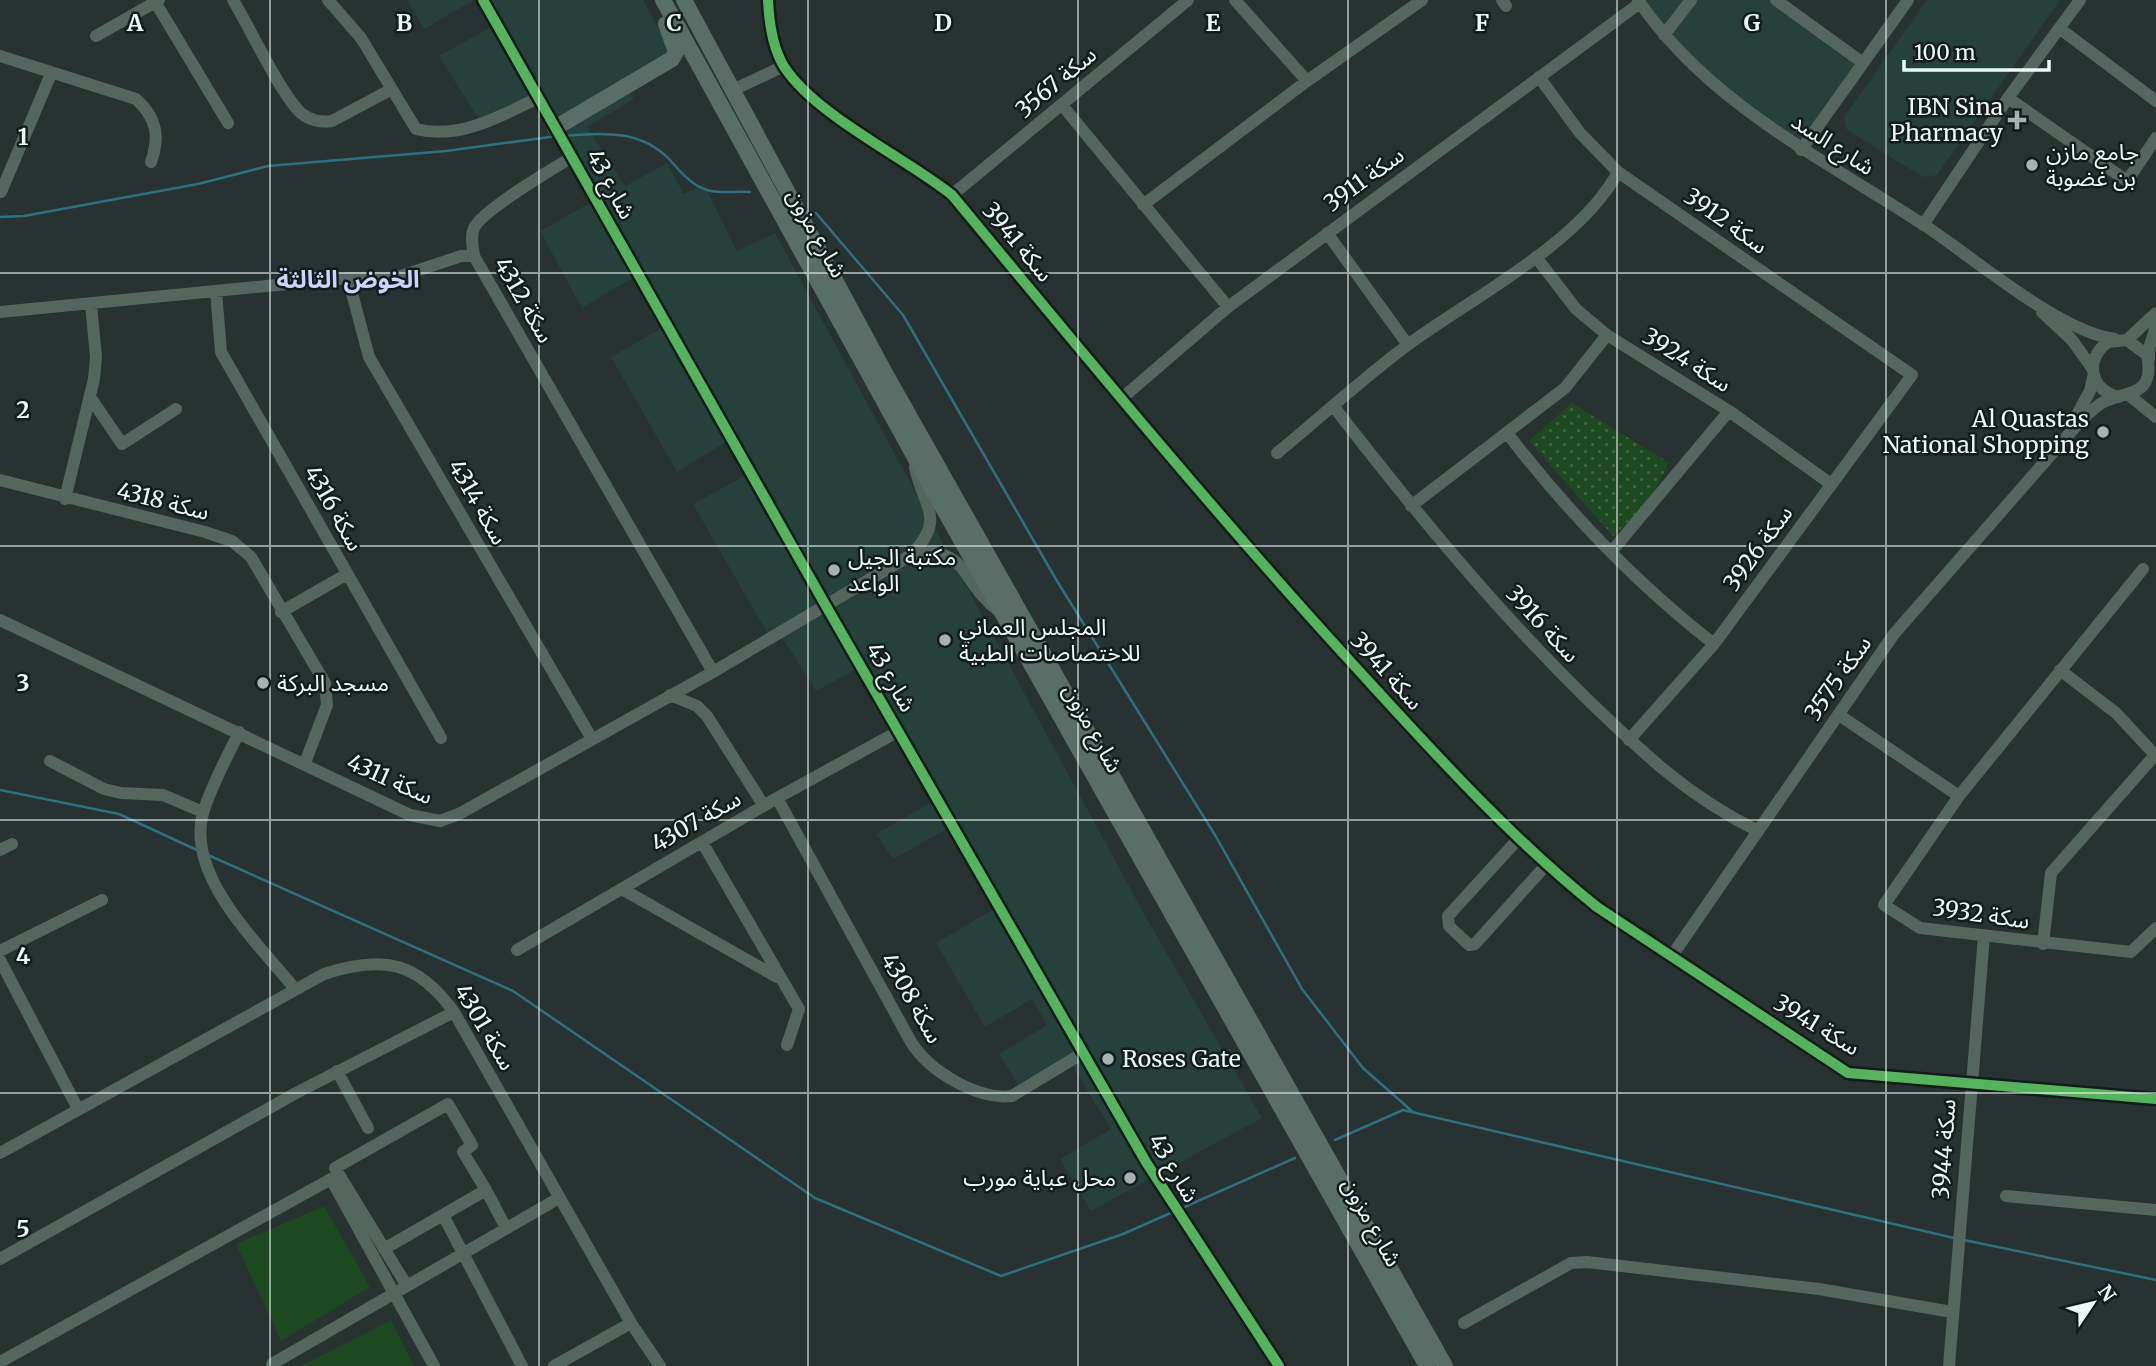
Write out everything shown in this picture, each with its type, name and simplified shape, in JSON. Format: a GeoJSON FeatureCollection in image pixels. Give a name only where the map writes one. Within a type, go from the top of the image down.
{"type":"FeatureCollection","features":[{"type":"Feature","properties":{"kind":"main road"},"geometry":{"type":"LineString","coordinates":[[555,128],[672,59],[676,52],[672,38],[654,0]]}},
{"type":"Feature","properties":{"kind":"main road","name":"شارع مزون"},"geometry":{"type":"LineString","coordinates":[[663,0],[914,456],[1427,1366]]}},
{"type":"Feature","properties":{"kind":"main road","name":"شارع مزون"},"geometry":{"type":"LineString","coordinates":[[684,0],[885,373],[1445,1366]]}},
{"type":"Feature","properties":{"kind":"main road"},"geometry":{"type":"LineString","coordinates":[[1390,1301],[1419,1366]]}},
{"type":"Feature","properties":{"kind":"street"},"geometry":{"type":"LineString","coordinates":[[233,0],[288,95],[299,110],[310,118],[323,122],[335,120],[392,89]]}},
{"type":"Feature","properties":{"kind":"street"},"geometry":{"type":"LineString","coordinates":[[328,0],[361,38],[412,125],[422,131],[475,127],[538,98]]}},
{"type":"Feature","properties":{"kind":"street","name":"شارع 43"},"geometry":{"type":"LineString","coordinates":[[483,0],[826,607],[1083,1054],[1175,1211],[1279,1366]]}},
{"type":"Feature","properties":{"kind":"street","name":"سكة 3941"},"geometry":{"type":"LineString","coordinates":[[768,0],[775,40],[784,66],[793,79],[839,119],[921,170],[952,195],[1263,565],[1415,732],[1547,864],[1597,907],[1848,1073],[2156,1099]]}},
{"type":"Feature","properties":{"kind":"street","name":"سكة 3567"},"geometry":{"type":"LineString","coordinates":[[952,195],[1188,0]]}},
{"type":"Feature","properties":{"kind":"street"},"geometry":{"type":"LineString","coordinates":[[1235,0],[1307,81]]}},
{"type":"Feature","properties":{"kind":"street"},"geometry":{"type":"LineString","coordinates":[[1143,205],[1307,81],[1422,0]]}},
{"type":"Feature","properties":{"kind":"street"},"geometry":{"type":"LineString","coordinates":[[1664,35],[1691,0]]}},
{"type":"Feature","properties":{"kind":"street"},"geometry":{"type":"LineString","coordinates":[[1776,0],[1863,64]]}},
{"type":"Feature","properties":{"kind":"street"},"geometry":{"type":"LineString","coordinates":[[1801,150],[1908,0]]}},
{"type":"Feature","properties":{"kind":"street"},"geometry":{"type":"LineString","coordinates":[[1923,225],[2008,98],[2080,0]]}},
{"type":"Feature","properties":{"kind":"street"},"geometry":{"type":"LineString","coordinates":[[96,36],[156,1],[228,123]]}},
{"type":"Feature","properties":{"kind":"street","name":"شارع السد"},"geometry":{"type":"LineString","coordinates":[[1639,1],[1664,35],[1700,74],[1801,150],[1923,225],[2027,297],[2080,328],[2101,337],[2122,340]]}},
{"type":"Feature","properties":{"kind":"street","name":"سكة 3911"},"geometry":{"type":"LineString","coordinates":[[1122,399],[1228,307],[1639,1]]}},
{"type":"Feature","properties":{"kind":"street"},"geometry":{"type":"LineString","coordinates":[[2059,28],[2156,101]]}},
{"type":"Feature","properties":{"kind":"street"},"geometry":{"type":"LineString","coordinates":[[0,56],[136,99],[142,105],[158,137],[151,162]]}},
{"type":"Feature","properties":{"kind":"street"},"geometry":{"type":"LineString","coordinates":[[733,90],[784,66]]}},
{"type":"Feature","properties":{"kind":"street"},"geometry":{"type":"LineString","coordinates":[[1,192],[51,74]]}},
{"type":"Feature","properties":{"kind":"street","name":"سكة 3912"},"geometry":{"type":"LineString","coordinates":[[1539,77],[1580,133],[1618,172],[1912,374]]}},
{"type":"Feature","properties":{"kind":"street"},"geometry":{"type":"LineString","coordinates":[[2008,98],[2127,181],[2156,138]]}},
{"type":"Feature","properties":{"kind":"street"},"geometry":{"type":"LineString","coordinates":[[1062,104],[1228,307]]}},
{"type":"Feature","properties":{"kind":"street"},"geometry":{"type":"LineString","coordinates":[[474,256],[472,239],[477,224],[513,195],[572,157]]}},
{"type":"Feature","properties":{"kind":"street"},"geometry":{"type":"LineString","coordinates":[[1277,453],[1408,345],[1536,257],[1597,204],[1618,172]]}},
{"type":"Feature","properties":{"kind":"street"},"geometry":{"type":"LineString","coordinates":[[1327,233],[1408,345]]}},
{"type":"Feature","properties":{"kind":"street","name":"سكة 4312"},"geometry":{"type":"LineString","coordinates":[[0,312],[348,278],[395,278],[461,256],[474,256],[713,672]]}},
{"type":"Feature","properties":{"kind":"street","name":"سكة 3924"},"geometry":{"type":"LineString","coordinates":[[1536,257],[1576,309],[1607,335],[1729,411],[1831,484]]}},
{"type":"Feature","properties":{"kind":"street","name":"سكة 4314"},"geometry":{"type":"LineString","coordinates":[[348,278],[369,357],[592,739]]}},
{"type":"Feature","properties":{"kind":"street","name":"سكة 4316"},"geometry":{"type":"LineString","coordinates":[[216,291],[222,352],[441,738]]}},
{"type":"Feature","properties":{"kind":"street","name":"شارع السد"},"geometry":{"type":"LineString","coordinates":[[2027,297],[2072,340],[2093,372]]}},
{"type":"Feature","properties":{"kind":"street"},"geometry":{"type":"LineString","coordinates":[[65,499],[90,397],[96,357],[91,304]]}},
{"type":"Feature","properties":{"kind":"street"},"geometry":{"type":"LineString","coordinates":[[2156,313],[2122,340],[2096,353],[2093,372],[2103,391],[2124,397],[2156,417]]}},
{"type":"Feature","properties":{"kind":"street"},"geometry":{"type":"LineString","coordinates":[[2156,326],[2149,348],[2150,377],[2156,391]]}},
{"type":"Feature","properties":{"kind":"street"},"geometry":{"type":"LineString","coordinates":[[1411,506],[1565,388],[1607,335]]}},
{"type":"Feature","properties":{"kind":"street"},"geometry":{"type":"LineString","coordinates":[[2122,340],[2142,348],[2150,363]]}},
{"type":"Feature","properties":{"kind":"street","name":"سكة 3575"},"geometry":{"type":"LineString","coordinates":[[2062,440],[2090,391],[2093,372]]}},
{"type":"Feature","properties":{"kind":"street","name":"سكة 3926"},"geometry":{"type":"LineString","coordinates":[[1629,740],[1714,644],[1912,374]]}},
{"type":"Feature","properties":{"kind":"street"},"geometry":{"type":"LineString","coordinates":[[2124,397],[2144,386],[2150,377]]}},
{"type":"Feature","properties":{"kind":"street","name":"سكة 4318"},"geometry":{"type":"LineString","coordinates":[[90,397],[122,443],[176,409]]}},
{"type":"Feature","properties":{"kind":"street","name":"سكة 3575"},"geometry":{"type":"LineString","coordinates":[[1671,957],[1894,634],[2062,440],[2103,402],[2124,397]]}},
{"type":"Feature","properties":{"kind":"street","name":"سكة 3916"},"geometry":{"type":"LineString","coordinates":[[1334,407],[1411,506],[1521,634],[1662,770],[1716,810],[1758,831]]}},
{"type":"Feature","properties":{"kind":"street"},"geometry":{"type":"LineString","coordinates":[[1612,551],[1729,411]]}},
{"type":"Feature","properties":{"kind":"street"},"geometry":{"type":"LineString","coordinates":[[1507,433],[1546,484],[1664,605],[1714,644]]}},
{"type":"Feature","properties":{"kind":"street"},"geometry":{"type":"LineString","coordinates":[[911,555],[926,537],[932,520],[931,509],[918,478],[914,456]]}},
{"type":"Feature","properties":{"kind":"street","name":"سكة 4318"},"geometry":{"type":"LineString","coordinates":[[0,480],[232,541],[251,557],[281,612],[325,682],[327,705],[305,763]]}},
{"type":"Feature","properties":{"kind":"street"},"geometry":{"type":"LineString","coordinates":[[911,555],[934,551],[952,557],[986,601],[1003,614]]}},
{"type":"Feature","properties":{"kind":"street","name":"سكة 4311"},"geometry":{"type":"LineString","coordinates":[[0,620],[410,815],[440,821],[459,814],[713,672],[911,555]]}},
{"type":"Feature","properties":{"kind":"street","name":"سكة 3932"},"geometry":{"type":"LineString","coordinates":[[2143,569],[1959,796],[1884,905],[1920,928],[2043,944],[2131,951],[2156,928]]}},
{"type":"Feature","properties":{"kind":"street"},"geometry":{"type":"LineString","coordinates":[[281,612],[347,574]]}},
{"type":"Feature","properties":{"kind":"street"},"geometry":{"type":"LineString","coordinates":[[2043,944],[2051,873],[2156,756],[2116,713],[2060,670]]}},
{"type":"Feature","properties":{"kind":"street"},"geometry":{"type":"LineString","coordinates":[[670,695],[697,706],[707,716],[764,806]]}},
{"type":"Feature","properties":{"kind":"street"},"geometry":{"type":"LineString","coordinates":[[1839,715],[1959,796]]}},
{"type":"Feature","properties":{"kind":"street"},"geometry":{"type":"LineString","coordinates":[[239,732],[203,812],[202,853],[214,884],[227,905],[295,989]]}},
{"type":"Feature","properties":{"kind":"street","name":"سكة 4307"},"geometry":{"type":"LineString","coordinates":[[517,950],[777,798],[899,732]]}},
{"type":"Feature","properties":{"kind":"street"},"geometry":{"type":"LineString","coordinates":[[51,761],[104,789],[121,793],[163,795],[203,812]]}},
{"type":"Feature","properties":{"kind":"street","name":"سكة 4308"},"geometry":{"type":"LineString","coordinates":[[777,798],[911,1042],[930,1066],[942,1074],[1000,1097],[1012,1096],[1083,1054]]}},
{"type":"Feature","properties":{"kind":"street"},"geometry":{"type":"LineString","coordinates":[[1520,837],[1448,916],[1449,926],[1469,945],[1475,944],[1547,864]]}},
{"type":"Feature","properties":{"kind":"street"},"geometry":{"type":"LineString","coordinates":[[702,842],[799,1009],[787,1045]]}},
{"type":"Feature","properties":{"kind":"street"},"geometry":{"type":"LineString","coordinates":[[622,889],[778,977]]}},
{"type":"Feature","properties":{"kind":"street"},"geometry":{"type":"LineString","coordinates":[[0,951],[102,901]]}},
{"type":"Feature","properties":{"kind":"street","name":"سكة 3944"},"geometry":{"type":"LineString","coordinates":[[1949,1366],[1984,936]]}},
{"type":"Feature","properties":{"kind":"street"},"geometry":{"type":"LineString","coordinates":[[0,960],[78,1109]]}},
{"type":"Feature","properties":{"kind":"street","name":"سكة 4301"},"geometry":{"type":"LineString","coordinates":[[0,1153],[324,974],[348,966],[391,965],[416,974],[435,986],[454,1012],[631,1323],[660,1366]]}},
{"type":"Feature","properties":{"kind":"street"},"geometry":{"type":"LineString","coordinates":[[0,1259],[337,1071],[454,1012]]}},
{"type":"Feature","properties":{"kind":"street"},"geometry":{"type":"LineString","coordinates":[[337,1071],[368,1128]]}},
{"type":"Feature","properties":{"kind":"street"},"geometry":{"type":"LineString","coordinates":[[407,1286],[335,1168],[448,1104],[472,1145],[463,1152],[506,1228]]}},
{"type":"Feature","properties":{"kind":"street"},"geometry":{"type":"LineString","coordinates":[[0,1362],[331,1179],[434,1366]]}},
{"type":"Feature","properties":{"kind":"street"},"geometry":{"type":"LineString","coordinates":[[384,1249],[486,1190]]}},
{"type":"Feature","properties":{"kind":"street"},"geometry":{"type":"LineString","coordinates":[[2006,1196],[2156,1210]]}},
{"type":"Feature","properties":{"kind":"street"},"geometry":{"type":"LineString","coordinates":[[272,1364],[559,1198]]}},
{"type":"Feature","properties":{"kind":"street"},"geometry":{"type":"LineString","coordinates":[[443,1215],[522,1366]]}},
{"type":"Feature","properties":{"kind":"street"},"geometry":{"type":"LineString","coordinates":[[1464,1323],[1571,1263],[1587,1262],[1819,1289],[1952,1312]]}},
{"type":"Feature","properties":{"kind":"street"},"geometry":{"type":"LineString","coordinates":[[554,1366],[631,1323]]}},
{"type":"Feature","properties":{"kind":"shaded area"},"geometry":{"type":"Polygon","coordinates":[[[407,0],[474,0],[424,29],[407,0]]]}},
{"type":"Feature","properties":{"kind":"shaded area"},"geometry":{"type":"Polygon","coordinates":[[[483,0],[643,0],[665,40],[671,62],[629,91],[634,99],[587,127],[625,186],[667,163],[684,194],[704,184],[737,251],[775,233],[1143,912],[1262,1118],[1091,1211],[1060,1159],[1111,1129],[1070,1062],[1022,1090],[999,1054],[1047,1025],[1032,999],[985,1027],[936,943],[999,906],[953,826],[893,859],[876,834],[937,799],[860,667],[816,691],[782,637],[774,644],[693,504],[750,473],[731,439],[677,472],[611,357],[667,325],[637,275],[582,308],[540,231],[595,200],[538,98],[485,129],[439,56],[496,24],[483,0]]]}},
{"type":"Feature","properties":{"kind":"shaded area"},"geometry":{"type":"Polygon","coordinates":[[[1638,0],[1776,0],[1863,63],[1801,150],[1740,106],[1638,0]]]}},
{"type":"Feature","properties":{"kind":"shaded area"},"geometry":{"type":"Polygon","coordinates":[[[1927,0],[2060,0],[1937,175],[1923,177],[1847,130],[1844,117],[1927,0]]]}},
{"type":"Feature","properties":{"kind":"green space"},"geometry":{"type":"Polygon","coordinates":[[[1572,403],[1669,463],[1646,506],[1613,536],[1529,441],[1572,403]]]}},
{"type":"Feature","properties":{"kind":"green space"},"geometry":{"type":"Polygon","coordinates":[[[324,1206],[370,1287],[281,1341],[236,1244],[324,1206]]]}},
{"type":"Feature","properties":{"kind":"green space"},"geometry":{"type":"Polygon","coordinates":[[[391,1320],[414,1366],[301,1366],[391,1320]]]}},
{"type":"Feature","properties":{"kind":"waterway"},"geometry":{"type":"LineString","coordinates":[[563,136],[607,134],[634,138],[658,150],[701,188],[717,192],[750,192]]}},
{"type":"Feature","properties":{"kind":"waterway"},"geometry":{"type":"LineString","coordinates":[[0,217],[24,216],[198,184],[268,166],[446,151],[557,136]]}},
{"type":"Feature","properties":{"kind":"waterway"},"geometry":{"type":"LineString","coordinates":[[816,213],[903,315],[1057,581],[1215,835],[1302,989],[1363,1068],[1413,1112]]}},
{"type":"Feature","properties":{"kind":"waterway"},"geometry":{"type":"LineString","coordinates":[[0,790],[119,814],[199,851]]}},
{"type":"Feature","properties":{"kind":"waterway"},"geometry":{"type":"LineString","coordinates":[[208,855],[513,991],[815,1198],[1001,1276],[1123,1234],[1173,1212]]}},
{"type":"Feature","properties":{"kind":"waterway"},"geometry":{"type":"LineString","coordinates":[[1335,1140],[1403,1110],[1954,1238]]}},
{"type":"Feature","properties":{"kind":"waterway"},"geometry":{"type":"LineString","coordinates":[[1180,1209],[1295,1158]]}},
{"type":"Feature","properties":{"kind":"waterway"},"geometry":{"type":"LineString","coordinates":[[1964,1240],[2156,1280]]}},
{"type":"Feature","properties":{"kind":"cycle path"},"geometry":{"type":"LineString","coordinates":[[483,0],[826,606],[1146,1162],[1279,1366]]}},
{"type":"Feature","properties":{"kind":"cycle path"},"geometry":{"type":"LineString","coordinates":[[768,0],[777,53],[799,86],[839,119],[952,195],[1198,489],[1350,661],[1500,820],[1597,907],[1848,1073],[2156,1099]]}},
{"type":"Feature","properties":{"kind":"place","name":"IBN Sina Pharmacy"},"geometry":{"type":"Point","coordinates":[2017,120]}},
{"type":"Feature","properties":{"kind":"place","name":"جامع مازن بن غضوبة"},"geometry":{"type":"Point","coordinates":[2032,165]}},
{"type":"Feature","properties":{"kind":"place","name":"Al Quastas National Shopping"},"geometry":{"type":"Point","coordinates":[2103,432]}},
{"type":"Feature","properties":{"kind":"place","name":"مكتبة الجيل الواعد"},"geometry":{"type":"Point","coordinates":[834,570]}},
{"type":"Feature","properties":{"kind":"place","name":"المجلس العماني للاختصاصات الطبية"},"geometry":{"type":"Point","coordinates":[945,640]}},
{"type":"Feature","properties":{"kind":"place","name":"مسجد البركة"},"geometry":{"type":"Point","coordinates":[263,683]}},
{"type":"Feature","properties":{"kind":"place","name":"Roses Gate"},"geometry":{"type":"Point","coordinates":[1108,1059]}},
{"type":"Feature","properties":{"kind":"place","name":"محل عباية مورب"},"geometry":{"type":"Point","coordinates":[1130,1178]}},
{"type":"Feature","properties":{"kind":"district","name":"الخوض الثالثة"},"geometry":{"type":"Point","coordinates":[348,280]}}]}
